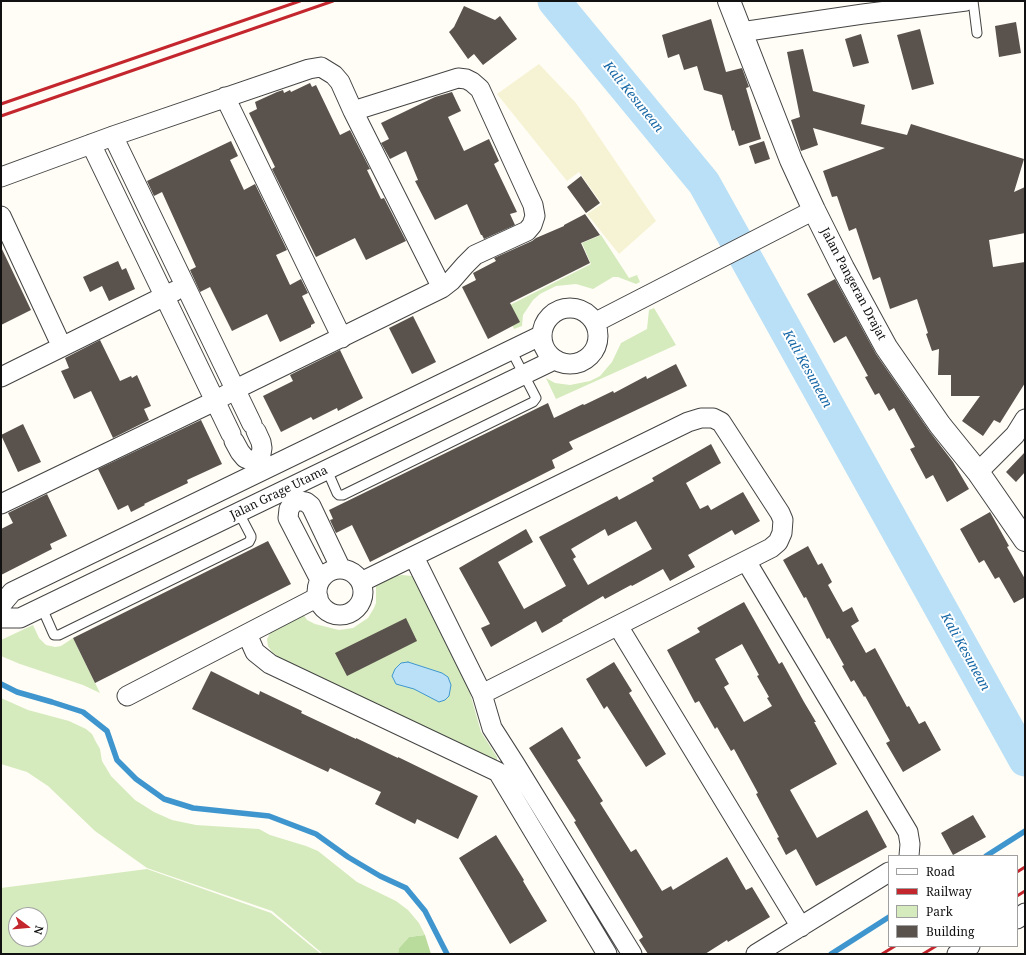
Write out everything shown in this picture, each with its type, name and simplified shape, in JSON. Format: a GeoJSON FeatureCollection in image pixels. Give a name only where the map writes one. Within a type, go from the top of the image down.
{"type":"FeatureCollection","features":[{"type":"Feature","properties":{"kind":"street","name":"Jalan Pangeran Drajat"},"geometry":{"type":"LineString","coordinates":[[729,1],[791,160],[843,268],[886,346],[940,424],[978,472],[1025,540]]}},
{"type":"Feature","properties":{"kind":"street"},"geometry":{"type":"LineString","coordinates":[[741,32],[906,5],[966,1]]}},
{"type":"Feature","properties":{"kind":"street"},"geometry":{"type":"LineString","coordinates":[[1,177],[225,97],[309,69],[321,67],[334,75],[340,82],[353,111],[442,288]]}},
{"type":"Feature","properties":{"kind":"street"},"geometry":{"type":"LineString","coordinates":[[1,504],[215,401],[442,288],[451,281],[475,255],[527,232],[532,225],[535,216],[533,205],[480,89],[472,82],[466,79],[458,78],[353,111]]}},
{"type":"Feature","properties":{"kind":"street"},"geometry":{"type":"LineString","coordinates":[[225,97],[342,338]]}},
{"type":"Feature","properties":{"kind":"street"},"geometry":{"type":"LineString","coordinates":[[113,136],[261,442],[262,448],[260,465]]}},
{"type":"Feature","properties":{"kind":"street"},"geometry":{"type":"LineString","coordinates":[[91,144],[240,452],[245,458],[260,465],[292,494],[310,506],[341,569]]}},
{"type":"Feature","properties":{"kind":"street"},"geometry":{"type":"LineString","coordinates":[[596,322],[814,210]]}},
{"type":"Feature","properties":{"kind":"street"},"geometry":{"type":"LineString","coordinates":[[1,216],[62,347]]}},
{"type":"Feature","properties":{"kind":"street"},"geometry":{"type":"LineString","coordinates":[[1,377],[186,286]]}},
{"type":"Feature","properties":{"kind":"street"},"geometry":{"type":"LineString","coordinates":[[576,307],[587,312],[596,322],[598,340],[595,350],[590,357],[582,362],[563,364],[554,360],[548,353],[543,345],[542,335],[544,323],[552,313],[563,308],[576,307]]}},
{"type":"Feature","properties":{"kind":"street"},"geometry":{"type":"LineString","coordinates":[[1,605],[12,592],[260,465],[542,335]]}},
{"type":"Feature","properties":{"kind":"street","name":"Jalan Grage Utama"},"geometry":{"type":"LineString","coordinates":[[1,618],[20,618],[239,513],[292,494],[327,470],[554,360]]}},
{"type":"Feature","properties":{"kind":"street"},"geometry":{"type":"LineString","coordinates":[[361,582],[688,422],[701,418],[713,418],[721,422],[780,513],[783,520],[782,533],[778,542],[771,548],[746,561],[482,694]]}},
{"type":"Feature","properties":{"kind":"street"},"geometry":{"type":"LineString","coordinates":[[978,472],[1015,435],[1025,420]]}},
{"type":"Feature","properties":{"kind":"street"},"geometry":{"type":"LineString","coordinates":[[127,696],[247,634],[319,588],[330,571],[333,569],[350,570],[356,575],[361,582],[363,593],[360,603],[352,611],[342,615],[331,613],[322,607],[319,588],[288,518],[292,494]]}},
{"type":"Feature","properties":{"kind":"street"},"geometry":{"type":"LineString","coordinates":[[414,557],[482,694],[492,728],[516,764],[632,954]]}},
{"type":"Feature","properties":{"kind":"street"},"geometry":{"type":"LineString","coordinates":[[746,561],[908,832],[910,844],[909,855]]}},
{"type":"Feature","properties":{"kind":"street"},"geometry":{"type":"LineString","coordinates":[[618,626],[800,927]]}},
{"type":"Feature","properties":{"kind":"street"},"geometry":{"type":"LineString","coordinates":[[247,634],[255,652],[270,664],[498,772],[607,954]]}},
{"type":"Feature","properties":{"kind":"street"},"geometry":{"type":"LineString","coordinates":[[498,772],[516,764]]}},
{"type":"Feature","properties":{"kind":"street"},"geometry":{"type":"LineString","coordinates":[[756,954],[888,873]]}},
{"type":"Feature","properties":{"kind":"street"},"geometry":{"type":"LineString","coordinates":[[957,954],[968,947]]}},
{"type":"Feature","properties":{"kind":"lane"},"geometry":{"type":"LineString","coordinates":[[973,1],[977,33]]}},
{"type":"Feature","properties":{"kind":"lane"},"geometry":{"type":"LineString","coordinates":[[327,470],[338,495],[344,495],[533,402],[536,398],[511,350]]}},
{"type":"Feature","properties":{"kind":"lane"},"geometry":{"type":"LineString","coordinates":[[42,608],[54,635],[59,635],[66,632],[249,542],[251,536],[239,513]]}},
{"type":"Feature","properties":{"kind":"shaded area"},"geometry":{"type":"Polygon","coordinates":[[[539,64],[576,103],[656,221],[619,254],[587,214],[602,204],[579,172],[567,181],[497,94],[539,64]]]}},
{"type":"Feature","properties":{"kind":"green space"},"geometry":{"type":"Polygon","coordinates":[[[601,235],[629,278],[637,275],[640,282],[636,284],[618,277],[613,277],[593,289],[576,284],[556,286],[540,294],[533,300],[523,315],[522,326],[514,329],[504,308],[591,264],[582,243],[601,235]]]}},
{"type":"Feature","properties":{"kind":"green space"},"geometry":{"type":"Polygon","coordinates":[[[654,308],[676,345],[556,399],[546,378],[555,383],[570,385],[590,381],[600,376],[612,362],[621,343],[647,329],[649,310],[654,308]]]}},
{"type":"Feature","properties":{"kind":"green space"},"geometry":{"type":"Polygon","coordinates":[[[396,576],[412,576],[417,580],[468,686],[481,732],[497,757],[495,762],[281,659],[272,652],[268,646],[267,639],[270,633],[303,614],[307,620],[315,624],[339,630],[353,628],[368,618],[374,608],[376,603],[376,586],[396,576]]]}},
{"type":"Feature","properties":{"kind":"green space"},"geometry":{"type":"Polygon","coordinates":[[[33,625],[39,638],[46,645],[55,647],[61,646],[73,638],[100,693],[83,685],[20,664],[1,656],[1,640],[33,625]]]}},
{"type":"Feature","properties":{"kind":"green space"},"geometry":{"type":"Polygon","coordinates":[[[1,698],[28,710],[69,721],[86,729],[92,734],[100,749],[102,761],[111,776],[135,800],[154,812],[172,820],[196,825],[259,829],[270,835],[318,851],[357,882],[396,901],[408,910],[419,923],[425,935],[409,937],[399,948],[398,954],[323,954],[272,911],[147,868],[95,831],[48,786],[27,772],[1,764],[1,698]]]}},
{"type":"Feature","properties":{"kind":"green space"},"geometry":{"type":"Polygon","coordinates":[[[147,869],[271,913],[321,954],[1,954],[1,888],[147,869]]]}},
{"type":"Feature","properties":{"kind":"green space"},"geometry":{"type":"Polygon","coordinates":[[[425,935],[431,954],[398,954],[399,948],[409,937],[425,935]]]}},
{"type":"Feature","properties":{"kind":"water"},"geometry":{"type":"Polygon","coordinates":[[[408,662],[442,673],[448,677],[451,685],[449,696],[445,700],[439,702],[414,689],[396,684],[392,676],[395,669],[401,663],[408,662]]]}},
{"type":"Feature","properties":{"kind":"building"},"geometry":{"type":"Polygon","coordinates":[[[464,6],[495,20],[500,16],[517,39],[483,65],[474,54],[468,59],[449,32],[454,27],[464,6]]]}},
{"type":"Feature","properties":{"kind":"building"},"geometry":{"type":"Polygon","coordinates":[[[711,19],[726,72],[742,68],[749,87],[746,88],[761,139],[739,146],[734,130],[732,131],[722,95],[704,90],[697,66],[684,70],[679,54],[668,58],[662,35],[711,19]]]}},
{"type":"Feature","properties":{"kind":"building"},"geometry":{"type":"Polygon","coordinates":[[[1016,22],[1021,53],[999,57],[995,26],[1016,22]]]}},
{"type":"Feature","properties":{"kind":"building"},"geometry":{"type":"Polygon","coordinates":[[[920,29],[934,84],[912,90],[897,35],[920,29]]]}},
{"type":"Feature","properties":{"kind":"building"},"geometry":{"type":"Polygon","coordinates":[[[861,34],[869,63],[853,67],[845,39],[861,34]]]}},
{"type":"Feature","properties":{"kind":"building"},"geometry":{"type":"Polygon","coordinates":[[[803,49],[813,91],[865,105],[861,124],[907,135],[911,124],[1024,159],[1014,192],[1025,187],[1025,233],[989,240],[993,267],[1025,262],[1025,383],[1000,423],[994,420],[983,436],[962,421],[980,396],[951,396],[951,375],[938,375],[939,349],[932,351],[917,299],[890,309],[880,277],[873,280],[856,228],[849,231],[837,196],[832,197],[823,171],[885,148],[813,128],[818,145],[801,151],[791,120],[800,117],[787,52],[803,49]]]}},
{"type":"Feature","properties":{"kind":"building"},"geometry":{"type":"Polygon","coordinates":[[[310,83],[312,87],[316,85],[340,135],[350,130],[370,169],[367,170],[381,199],[384,198],[406,241],[366,260],[355,238],[316,257],[272,169],[275,167],[249,113],[257,109],[255,102],[283,90],[284,93],[290,90],[291,92],[310,83]]]}},
{"type":"Feature","properties":{"kind":"building"},"geometry":{"type":"Polygon","coordinates":[[[452,92],[461,111],[448,117],[464,151],[489,139],[499,161],[494,164],[517,212],[510,214],[515,225],[484,239],[467,204],[435,220],[415,181],[418,180],[406,151],[390,159],[381,143],[389,139],[381,123],[435,97],[452,92]]]}},
{"type":"Feature","properties":{"kind":"building"},"geometry":{"type":"Polygon","coordinates":[[[231,141],[238,156],[230,160],[244,190],[255,184],[287,250],[276,255],[290,285],[301,279],[308,293],[302,296],[315,323],[311,325],[311,327],[280,342],[267,314],[232,331],[210,287],[200,292],[190,270],[196,267],[162,192],[154,196],[147,181],[231,141]]]}},
{"type":"Feature","properties":{"kind":"building"},"geometry":{"type":"Polygon","coordinates":[[[764,141],[770,159],[755,164],[749,146],[764,141]]]}},
{"type":"Feature","properties":{"kind":"building"},"geometry":{"type":"Polygon","coordinates":[[[581,176],[600,203],[586,213],[567,187],[581,176]]]}},
{"type":"Feature","properties":{"kind":"building"},"geometry":{"type":"Polygon","coordinates":[[[585,214],[600,235],[581,243],[590,263],[510,303],[520,322],[488,339],[462,287],[476,280],[473,273],[496,261],[494,258],[564,226],[585,214]]]}},
{"type":"Feature","properties":{"kind":"building"},"geometry":{"type":"Polygon","coordinates":[[[1,247],[31,310],[1,325],[1,247]]]}},
{"type":"Feature","properties":{"kind":"building"},"geometry":{"type":"Polygon","coordinates":[[[118,261],[122,270],[126,268],[135,289],[109,301],[102,286],[90,292],[83,277],[118,261]]]}},
{"type":"Feature","properties":{"kind":"building"},"geometry":{"type":"Polygon","coordinates":[[[835,279],[876,354],[930,432],[953,462],[969,489],[947,502],[933,475],[926,479],[910,449],[915,447],[894,408],[889,411],[879,393],[875,395],[865,377],[868,376],[846,336],[834,343],[807,294],[835,279]]]}},
{"type":"Feature","properties":{"kind":"building"},"geometry":{"type":"Polygon","coordinates":[[[413,316],[436,362],[412,374],[389,328],[413,316]]]}},
{"type":"Feature","properties":{"kind":"building"},"geometry":{"type":"Polygon","coordinates":[[[100,340],[120,381],[137,375],[151,406],[144,409],[149,420],[113,438],[91,391],[74,399],[61,371],[69,368],[65,358],[100,340]]]}},
{"type":"Feature","properties":{"kind":"building"},"geometry":{"type":"Polygon","coordinates":[[[340,350],[363,398],[338,411],[337,408],[313,420],[311,417],[281,432],[263,396],[293,381],[290,375],[340,350]]]}},
{"type":"Feature","properties":{"kind":"building"},"geometry":{"type":"Polygon","coordinates":[[[676,364],[687,386],[569,442],[573,449],[552,460],[555,468],[370,562],[352,525],[336,533],[330,520],[333,519],[329,510],[548,403],[554,418],[613,391],[614,393],[646,376],[647,379],[676,364]]]}},
{"type":"Feature","properties":{"kind":"building"},"geometry":{"type":"Polygon","coordinates":[[[201,420],[222,464],[187,480],[188,483],[144,504],[145,505],[131,512],[128,505],[118,510],[98,469],[201,420]]]}},
{"type":"Feature","properties":{"kind":"building"},"geometry":{"type":"Polygon","coordinates":[[[23,424],[41,462],[18,472],[1,435],[23,424]]]}},
{"type":"Feature","properties":{"kind":"building"},"geometry":{"type":"Polygon","coordinates":[[[711,444],[721,463],[686,483],[700,509],[708,505],[711,510],[743,492],[760,521],[735,535],[732,530],[688,555],[695,567],[670,581],[663,569],[605,599],[603,596],[542,633],[536,621],[491,647],[481,628],[490,624],[459,568],[526,529],[533,542],[498,562],[524,609],[566,586],[539,537],[617,496],[619,500],[654,481],[652,478],[711,444]],[[636,521],[608,536],[605,529],[571,549],[576,557],[573,559],[588,585],[652,549],[636,521]]]}},
{"type":"Feature","properties":{"kind":"building"},"geometry":{"type":"Polygon","coordinates":[[[1025,452],[1025,472],[1016,482],[1006,472],[1025,452]]]}},
{"type":"Feature","properties":{"kind":"building"},"geometry":{"type":"Polygon","coordinates":[[[47,494],[67,536],[50,544],[52,549],[1,575],[1,529],[13,523],[8,513],[47,494]]]}},
{"type":"Feature","properties":{"kind":"building"},"geometry":{"type":"Polygon","coordinates":[[[990,512],[1025,579],[1025,597],[1014,603],[999,577],[995,579],[984,560],[979,563],[960,529],[990,512]]]}},
{"type":"Feature","properties":{"kind":"building"},"geometry":{"type":"Polygon","coordinates":[[[268,541],[291,584],[95,683],[73,638],[268,541]]]}},
{"type":"Feature","properties":{"kind":"building"},"geometry":{"type":"Polygon","coordinates":[[[808,546],[818,565],[822,563],[832,582],[828,585],[843,612],[852,607],[859,621],[851,626],[866,653],[875,648],[907,707],[909,706],[919,724],[925,721],[941,750],[903,772],[886,743],[890,741],[865,696],[864,697],[854,680],[851,682],[842,666],[844,665],[829,638],[827,639],[806,597],[804,598],[783,560],[808,546]]]}},
{"type":"Feature","properties":{"kind":"building"},"geometry":{"type":"Polygon","coordinates":[[[744,602],[779,664],[782,662],[816,722],[814,722],[837,764],[790,790],[817,838],[867,810],[887,847],[816,886],[796,849],[786,855],[777,838],[779,837],[756,794],[758,793],[734,749],[731,751],[717,727],[715,729],[699,701],[695,703],[667,650],[700,632],[697,628],[744,602]],[[742,644],[715,659],[729,684],[724,687],[744,722],[772,706],[767,698],[769,697],[757,676],[759,675],[742,644]]]}},
{"type":"Feature","properties":{"kind":"building"},"geometry":{"type":"Polygon","coordinates":[[[406,618],[417,641],[347,676],[335,653],[406,618]]]}},
{"type":"Feature","properties":{"kind":"building"},"geometry":{"type":"Polygon","coordinates":[[[614,662],[632,691],[629,693],[666,754],[646,767],[607,706],[604,709],[586,679],[614,662]]]}},
{"type":"Feature","properties":{"kind":"building"},"geometry":{"type":"Polygon","coordinates":[[[211,671],[259,695],[260,691],[302,711],[301,713],[398,757],[478,796],[458,839],[417,819],[415,824],[375,804],[381,792],[330,768],[328,772],[192,709],[211,671]]]}},
{"type":"Feature","properties":{"kind":"building"},"geometry":{"type":"Polygon","coordinates":[[[562,727],[581,758],[577,760],[603,801],[600,803],[631,852],[636,849],[662,891],[671,886],[673,890],[727,857],[746,890],[752,887],[770,917],[728,942],[727,940],[705,954],[648,954],[639,940],[643,937],[574,822],[576,821],[529,748],[562,727]]]}},
{"type":"Feature","properties":{"kind":"building"},"geometry":{"type":"Polygon","coordinates":[[[973,815],[986,837],[953,855],[941,833],[973,815]]]}},
{"type":"Feature","properties":{"kind":"building"},"geometry":{"type":"Polygon","coordinates":[[[496,835],[547,921],[510,944],[459,858],[496,835]]]}},
{"type":"Feature","properties":{"kind":"waterway","name":"Kali Kesunean"},"geometry":{"type":"LineString","coordinates":[[554,1],[704,183],[1025,760]]}},
{"type":"Feature","properties":{"kind":"waterway"},"geometry":{"type":"LineString","coordinates":[[1,684],[17,692],[83,712],[107,731],[117,760],[136,779],[164,799],[193,808],[269,816],[316,834],[348,857],[380,876],[406,888],[425,911],[447,954]]}},
{"type":"Feature","properties":{"kind":"waterway"},"geometry":{"type":"LineString","coordinates":[[988,855],[1025,831]]}},
{"type":"Feature","properties":{"kind":"waterway"},"geometry":{"type":"LineString","coordinates":[[831,954],[888,918]]}},
{"type":"Feature","properties":{"kind":"railway"},"geometry":{"type":"LineString","coordinates":[[1,104],[300,1]]}},
{"type":"Feature","properties":{"kind":"railway"},"geometry":{"type":"LineString","coordinates":[[1,116],[333,1]]}},
{"type":"Feature","properties":{"kind":"railway"},"geometry":{"type":"LineString","coordinates":[[1018,871],[1025,867]]}},
{"type":"Feature","properties":{"kind":"railway"},"geometry":{"type":"LineString","coordinates":[[1018,895],[1025,891]]}},
{"type":"Feature","properties":{"kind":"railway"},"geometry":{"type":"LineString","coordinates":[[882,954],[893,947]]}},
{"type":"Feature","properties":{"kind":"railway"},"geometry":{"type":"LineString","coordinates":[[923,954],[934,947]]}}]}
